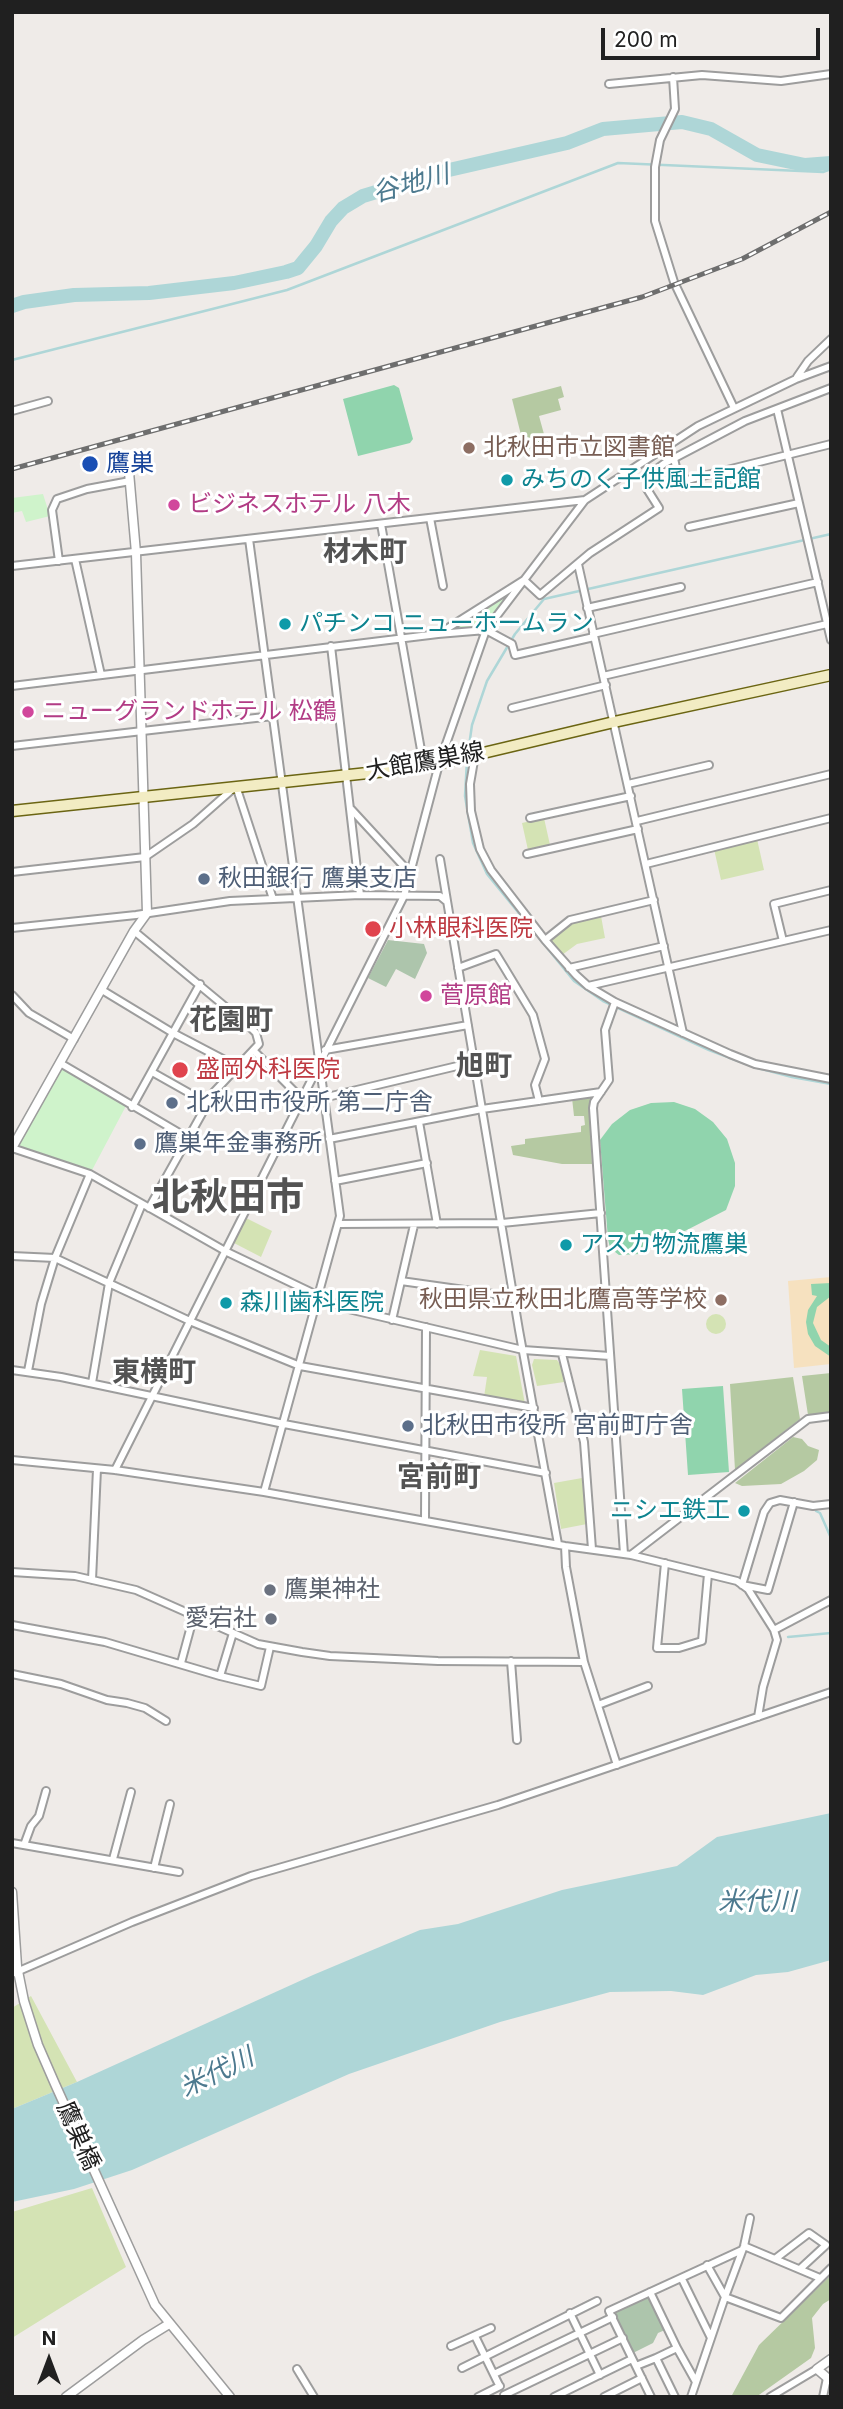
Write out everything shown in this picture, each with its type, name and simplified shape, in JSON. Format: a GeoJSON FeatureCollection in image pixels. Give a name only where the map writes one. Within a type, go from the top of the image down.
{"type":"FeatureCollection","features":[{"type":"Feature","properties":{"kind":"main road","name":"大館鷹巣線"},"geometry":{"type":"LineString","coordinates":[[12,811],[424,767],[831,675]]}},
{"type":"Feature","properties":{"kind":"street"},"geometry":{"type":"LineString","coordinates":[[609,84],[702,75],[781,81],[831,74]]}},
{"type":"Feature","properties":{"kind":"street"},"geometry":{"type":"LineString","coordinates":[[673,78],[675,109],[666,127],[654,167],[655,221],[674,282],[734,408]]}},
{"type":"Feature","properties":{"kind":"street"},"geometry":{"type":"LineString","coordinates":[[796,379],[808,361],[831,338]]}},
{"type":"Feature","properties":{"kind":"street"},"geometry":{"type":"LineString","coordinates":[[115,1471],[404,896],[439,764],[486,630],[585,500],[686,433],[796,379],[831,366]]}},
{"type":"Feature","properties":{"kind":"street"},"geometry":{"type":"LineString","coordinates":[[524,580],[540,595],[578,564],[659,508],[647,489],[652,482],[654,471],[674,458],[754,417],[831,388]]}},
{"type":"Feature","properties":{"kind":"street"},"geometry":{"type":"LineString","coordinates":[[12,411],[48,401]]}},
{"type":"Feature","properties":{"kind":"street"},"geometry":{"type":"LineString","coordinates":[[748,403],[754,417]]}},
{"type":"Feature","properties":{"kind":"street"},"geometry":{"type":"LineString","coordinates":[[777,409],[831,640]]}},
{"type":"Feature","properties":{"kind":"street"},"geometry":{"type":"LineString","coordinates":[[674,458],[679,482],[831,444]]}},
{"type":"Feature","properties":{"kind":"street"},"geometry":{"type":"LineString","coordinates":[[129,471],[136,554],[147,913],[134,931],[12,1148],[90,1174],[226,1252],[344,1308],[523,1350],[610,1356]]}},
{"type":"Feature","properties":{"kind":"street"},"geometry":{"type":"LineString","coordinates":[[59,561],[52,510],[57,499],[86,489],[130,481]]}},
{"type":"Feature","properties":{"kind":"street"},"geometry":{"type":"LineString","coordinates":[[12,566],[136,554],[585,500]]}},
{"type":"Feature","properties":{"kind":"street"},"geometry":{"type":"LineString","coordinates":[[689,527],[799,503]]}},
{"type":"Feature","properties":{"kind":"street"},"geometry":{"type":"LineString","coordinates":[[430,518],[443,586]]}},
{"type":"Feature","properties":{"kind":"street"},"geometry":{"type":"LineString","coordinates":[[381,524],[424,767]]}},
{"type":"Feature","properties":{"kind":"street"},"geometry":{"type":"LineString","coordinates":[[249,539],[340,1216],[264,1492]]}},
{"type":"Feature","properties":{"kind":"street"},"geometry":{"type":"LineString","coordinates":[[75,559],[101,676]]}},
{"type":"Feature","properties":{"kind":"street"},"geometry":{"type":"LineString","coordinates":[[578,564],[683,1033]]}},
{"type":"Feature","properties":{"kind":"street"},"geometry":{"type":"LineString","coordinates":[[438,634],[524,580]]}},
{"type":"Feature","properties":{"kind":"street"},"geometry":{"type":"LineString","coordinates":[[12,686],[265,653],[486,630],[509,642],[515,655],[818,582]]}},
{"type":"Feature","properties":{"kind":"street"},"geometry":{"type":"LineString","coordinates":[[587,608],[681,587]]}},
{"type":"Feature","properties":{"kind":"street"},"geometry":{"type":"LineString","coordinates":[[603,676],[827,624]]}},
{"type":"Feature","properties":{"kind":"street"},"geometry":{"type":"LineString","coordinates":[[331,646],[360,895]]}},
{"type":"Feature","properties":{"kind":"street"},"geometry":{"type":"LineString","coordinates":[[512,708],[606,685]]}},
{"type":"Feature","properties":{"kind":"street"},"geometry":{"type":"LineString","coordinates":[[12,746],[273,716]]}},
{"type":"Feature","properties":{"kind":"street"},"geometry":{"type":"LineString","coordinates":[[470,756],[471,797],[480,849],[491,870],[545,940],[587,986],[614,1004],[755,1064],[831,1079]]}},
{"type":"Feature","properties":{"kind":"street"},"geometry":{"type":"LineString","coordinates":[[628,784],[709,765]]}},
{"type":"Feature","properties":{"kind":"street"},"geometry":{"type":"LineString","coordinates":[[527,855],[831,774]]}},
{"type":"Feature","properties":{"kind":"street"},"geometry":{"type":"LineString","coordinates":[[12,872],[145,857],[193,824],[236,786],[273,899]]}},
{"type":"Feature","properties":{"kind":"street"},"geometry":{"type":"LineString","coordinates":[[530,818],[631,796]]}},
{"type":"Feature","properties":{"kind":"street"},"geometry":{"type":"LineString","coordinates":[[350,808],[410,873]]}},
{"type":"Feature","properties":{"kind":"street"},"geometry":{"type":"LineString","coordinates":[[646,864],[831,818]]}},
{"type":"Feature","properties":{"kind":"street"},"geometry":{"type":"LineString","coordinates":[[440,859],[546,1473],[584,1662],[617,1765]]}},
{"type":"Feature","properties":{"kind":"street"},"geometry":{"type":"LineString","coordinates":[[783,940],[774,905],[831,890]]}},
{"type":"Feature","properties":{"kind":"street"},"geometry":{"type":"LineString","coordinates":[[12,928],[230,901],[299,897],[440,896],[447,903]]}},
{"type":"Feature","properties":{"kind":"street"},"geometry":{"type":"LineString","coordinates":[[545,940],[570,920],[654,900]]}},
{"type":"Feature","properties":{"kind":"street"},"geometry":{"type":"LineString","coordinates":[[587,986],[831,930]]}},
{"type":"Feature","properties":{"kind":"street"},"geometry":{"type":"LineString","coordinates":[[92,1383],[108,1283],[145,1206],[207,1103],[259,1044],[256,1033],[134,931]]}},
{"type":"Feature","properties":{"kind":"street"},"geometry":{"type":"LineString","coordinates":[[569,968],[664,946]]}},
{"type":"Feature","properties":{"kind":"street"},"geometry":{"type":"LineString","coordinates":[[458,968],[496,954],[504,967],[533,1015],[545,1059],[536,1085],[539,1101]]}},
{"type":"Feature","properties":{"kind":"street"},"geometry":{"type":"LineString","coordinates":[[132,1107],[200,984]]}},
{"type":"Feature","properties":{"kind":"street"},"geometry":{"type":"LineString","coordinates":[[102,990],[173,1033],[238,1067]]}},
{"type":"Feature","properties":{"kind":"street"},"geometry":{"type":"LineString","coordinates":[[12,995],[29,1013],[74,1039]]}},
{"type":"Feature","properties":{"kind":"street"},"geometry":{"type":"LineString","coordinates":[[614,1004],[605,1030],[609,1080],[594,1102],[593,1108],[610,1356],[628,1554]]}},
{"type":"Feature","properties":{"kind":"street"},"geometry":{"type":"LineString","coordinates":[[326,1050],[468,1025]]}},
{"type":"Feature","properties":{"kind":"street"},"geometry":{"type":"LineString","coordinates":[[254,1051],[301,1098]]}},
{"type":"Feature","properties":{"kind":"street"},"geometry":{"type":"LineString","coordinates":[[323,1098],[474,1062]]}},
{"type":"Feature","properties":{"kind":"street"},"geometry":{"type":"LineString","coordinates":[[60,1063],[188,1138]]}},
{"type":"Feature","properties":{"kind":"street"},"geometry":{"type":"LineString","coordinates":[[152,1072],[207,1103]]}},
{"type":"Feature","properties":{"kind":"street"},"geometry":{"type":"LineString","coordinates":[[329,1139],[482,1109],[603,1091]]}},
{"type":"Feature","properties":{"kind":"street"},"geometry":{"type":"LineString","coordinates":[[419,1122],[437,1224]]}},
{"type":"Feature","properties":{"kind":"street"},"geometry":{"type":"LineString","coordinates":[[335,1181],[427,1163]]}},
{"type":"Feature","properties":{"kind":"street"},"geometry":{"type":"LineString","coordinates":[[28,1371],[41,1304],[55,1258],[90,1174]]}},
{"type":"Feature","properties":{"kind":"street"},"geometry":{"type":"LineString","coordinates":[[338,1224],[502,1223],[601,1213]]}},
{"type":"Feature","properties":{"kind":"street"},"geometry":{"type":"LineString","coordinates":[[392,1320],[414,1225]]}},
{"type":"Feature","properties":{"kind":"street"},"geometry":{"type":"LineString","coordinates":[[12,1256],[55,1258],[192,1322],[300,1366],[534,1408]]}},
{"type":"Feature","properties":{"kind":"street"},"geometry":{"type":"LineString","coordinates":[[401,1281],[514,1297]]}},
{"type":"Feature","properties":{"kind":"street"},"geometry":{"type":"LineString","coordinates":[[425,1520],[426,1326]]}},
{"type":"Feature","properties":{"kind":"street"},"geometry":{"type":"LineString","coordinates":[[562,1354],[584,1442],[592,1549]]}},
{"type":"Feature","properties":{"kind":"street"},"geometry":{"type":"LineString","coordinates":[[12,1370],[92,1383],[284,1424],[546,1473]]}},
{"type":"Feature","properties":{"kind":"street"},"geometry":{"type":"LineString","coordinates":[[628,1554],[808,1419],[831,1416]]}},
{"type":"Feature","properties":{"kind":"street"},"geometry":{"type":"LineString","coordinates":[[12,1460],[264,1492],[562,1545],[628,1554],[768,1590],[794,1503]]}},
{"type":"Feature","properties":{"kind":"street"},"geometry":{"type":"LineString","coordinates":[[92,1580],[97,1469]]}},
{"type":"Feature","properties":{"kind":"street"},"geometry":{"type":"LineString","coordinates":[[742,1585],[764,1512],[770,1503],[780,1500],[813,1506],[831,1504]]}},
{"type":"Feature","properties":{"kind":"street"},"geometry":{"type":"LineString","coordinates":[[665,1563],[657,1648],[679,1648],[702,1641],[708,1574]]}},
{"type":"Feature","properties":{"kind":"street"},"geometry":{"type":"LineString","coordinates":[[12,1572],[75,1576],[136,1590],[270,1647],[330,1656],[438,1661],[584,1662]]}},
{"type":"Feature","properties":{"kind":"street"},"geometry":{"type":"LineString","coordinates":[[742,1585],[748,1589],[774,1630],[777,1640],[763,1687],[758,1717]]}},
{"type":"Feature","properties":{"kind":"street"},"geometry":{"type":"LineString","coordinates":[[774,1630],[831,1600]]}},
{"type":"Feature","properties":{"kind":"street"},"geometry":{"type":"LineString","coordinates":[[181,1663],[194,1615]]}},
{"type":"Feature","properties":{"kind":"street"},"geometry":{"type":"LineString","coordinates":[[12,1625],[105,1642],[261,1686],[270,1647]]}},
{"type":"Feature","properties":{"kind":"street"},"geometry":{"type":"LineString","coordinates":[[220,1676],[233,1633]]}},
{"type":"Feature","properties":{"kind":"street"},"geometry":{"type":"LineString","coordinates":[[511,1661],[517,1740]]}},
{"type":"Feature","properties":{"kind":"street"},"geometry":{"type":"LineString","coordinates":[[12,1674],[61,1684],[107,1700],[127,1703],[166,1721]]}},
{"type":"Feature","properties":{"kind":"street"},"geometry":{"type":"LineString","coordinates":[[598,1705],[648,1686]]}},
{"type":"Feature","properties":{"kind":"street"},"geometry":{"type":"LineString","coordinates":[[16,1971],[251,1876],[498,1805],[831,1692]]}},
{"type":"Feature","properties":{"kind":"street"},"geometry":{"type":"LineString","coordinates":[[24,1845],[31,1826],[39,1816],[46,1791]]}},
{"type":"Feature","properties":{"kind":"street"},"geometry":{"type":"LineString","coordinates":[[113,1859],[131,1792]]}},
{"type":"Feature","properties":{"kind":"street"},"geometry":{"type":"LineString","coordinates":[[153,1868],[170,1804]]}},
{"type":"Feature","properties":{"kind":"street"},"geometry":{"type":"LineString","coordinates":[[12,1843],[179,1872]]}},
{"type":"Feature","properties":{"kind":"street","name":"鷹巣橋"},"geometry":{"type":"LineString","coordinates":[[12,1892],[16,1971],[38,2045],[148,2290],[169,2324],[230,2397]]}},
{"type":"Feature","properties":{"kind":"street"},"geometry":{"type":"LineString","coordinates":[[691,2397],[743,2248],[750,2218]]}},
{"type":"Feature","properties":{"kind":"street"},"geometry":{"type":"LineString","coordinates":[[775,2259],[808,2233],[829,2244],[800,2269]]}},
{"type":"Feature","properties":{"kind":"street"},"geometry":{"type":"LineString","coordinates":[[648,2396],[609,2311],[682,2279],[743,2248],[820,2278]]}},
{"type":"Feature","properties":{"kind":"street"},"geometry":{"type":"LineString","coordinates":[[707,2265],[725,2297],[781,2318],[831,2268]]}},
{"type":"Feature","properties":{"kind":"street"},"geometry":{"type":"LineString","coordinates":[[682,2279],[711,2338]]}},
{"type":"Feature","properties":{"kind":"street"},"geometry":{"type":"LineString","coordinates":[[650,2292],[696,2382]]}},
{"type":"Feature","properties":{"kind":"street"},"geometry":{"type":"LineString","coordinates":[[462,2368],[597,2301]]}},
{"type":"Feature","properties":{"kind":"street"},"geometry":{"type":"LineString","coordinates":[[570,2313],[600,2375]]}},
{"type":"Feature","properties":{"kind":"street"},"geometry":{"type":"LineString","coordinates":[[494,2374],[613,2317]]}},
{"type":"Feature","properties":{"kind":"street"},"geometry":{"type":"LineString","coordinates":[[66,2397],[169,2324]]}},
{"type":"Feature","properties":{"kind":"street"},"geometry":{"type":"LineString","coordinates":[[451,2346],[491,2328]]}},
{"type":"Feature","properties":{"kind":"street"},"geometry":{"type":"LineString","coordinates":[[475,2336],[505,2396],[623,2338]]}},
{"type":"Feature","properties":{"kind":"street"},"geometry":{"type":"LineString","coordinates":[[636,2366],[677,2348]]}},
{"type":"Feature","properties":{"kind":"street"},"geometry":{"type":"LineString","coordinates":[[656,2358],[675,2397]]}},
{"type":"Feature","properties":{"kind":"street"},"geometry":{"type":"LineString","coordinates":[[554,2397],[632,2359]]}},
{"type":"Feature","properties":{"kind":"street"},"geometry":{"type":"LineString","coordinates":[[770,2397],[831,2359]]}},
{"type":"Feature","properties":{"kind":"street"},"geometry":{"type":"LineString","coordinates":[[297,2369],[314,2397]]}},
{"type":"Feature","properties":{"kind":"street"},"geometry":{"type":"LineString","coordinates":[[817,2369],[829,2380],[823,2397]]}},
{"type":"Feature","properties":{"kind":"street"},"geometry":{"type":"LineString","coordinates":[[604,2397],[642,2378]]}},
{"type":"Feature","properties":{"kind":"street"},"geometry":{"type":"LineString","coordinates":[[478,2397],[499,2385]]}},
{"type":"Feature","properties":{"kind":"green space"},"geometry":{"type":"Polygon","coordinates":[[[394,385],[399,388],[413,439],[410,443],[358,456],[343,399],[394,385]]]}},
{"type":"Feature","properties":{"kind":"green space"},"geometry":{"type":"Polygon","coordinates":[[[561,386],[564,397],[558,399],[561,410],[539,416],[547,445],[529,449],[524,447],[512,399],[561,386]]]}},
{"type":"Feature","properties":{"kind":"green space"},"geometry":{"type":"Polygon","coordinates":[[[43,494],[50,516],[26,522],[22,511],[12,513],[12,498],[43,494]]]}},
{"type":"Feature","properties":{"kind":"green space"},"geometry":{"type":"Polygon","coordinates":[[[524,580],[486,630],[438,634],[524,580]]]}},
{"type":"Feature","properties":{"kind":"green space"},"geometry":{"type":"Polygon","coordinates":[[[544,818],[550,845],[528,850],[522,823],[544,818]]]}},
{"type":"Feature","properties":{"kind":"green space"},"geometry":{"type":"Polygon","coordinates":[[[757,839],[764,870],[721,880],[714,849],[757,839]]]}},
{"type":"Feature","properties":{"kind":"green space"},"geometry":{"type":"Polygon","coordinates":[[[601,916],[605,938],[577,944],[562,955],[549,940],[571,922],[601,916]]]}},
{"type":"Feature","properties":{"kind":"green space"},"geometry":{"type":"Polygon","coordinates":[[[388,940],[424,944],[427,953],[415,979],[396,969],[386,987],[368,978],[388,940]]]}},
{"type":"Feature","properties":{"kind":"green space"},"geometry":{"type":"Polygon","coordinates":[[[60,1063],[127,1104],[90,1174],[12,1148],[60,1063]]]}},
{"type":"Feature","properties":{"kind":"green space"},"geometry":{"type":"Polygon","coordinates":[[[597,1094],[590,1110],[592,1164],[562,1164],[513,1155],[511,1146],[525,1144],[525,1139],[581,1132],[581,1126],[585,1125],[584,1116],[574,1116],[572,1098],[597,1094]]]}},
{"type":"Feature","properties":{"kind":"green space"},"geometry":{"type":"Polygon","coordinates":[[[674,1102],[695,1109],[713,1122],[727,1139],[735,1163],[735,1186],[726,1210],[640,1254],[619,1255],[610,1248],[608,1239],[600,1140],[612,1124],[630,1110],[651,1103],[674,1102]]]}},
{"type":"Feature","properties":{"kind":"green space"},"geometry":{"type":"Polygon","coordinates":[[[246,1218],[272,1231],[261,1257],[234,1243],[246,1218]]]}},
{"type":"Feature","properties":{"kind":"green space"},"geometry":{"type":"Polygon","coordinates":[[[831,1283],[831,1296],[817,1307],[813,1323],[821,1340],[831,1347],[831,1357],[815,1346],[808,1334],[806,1322],[808,1310],[817,1296],[812,1295],[811,1284],[831,1283]]]}},
{"type":"Feature","properties":{"kind":"green space"},"geometry":{"type":"Polygon","coordinates":[[[712,1314],[720,1314],[726,1324],[720,1334],[712,1334],[706,1328],[706,1320],[712,1314]]]}},
{"type":"Feature","properties":{"kind":"green space"},"geometry":{"type":"Polygon","coordinates":[[[480,1350],[516,1356],[525,1404],[484,1397],[487,1377],[473,1376],[480,1350]]]}},
{"type":"Feature","properties":{"kind":"green space"},"geometry":{"type":"Polygon","coordinates":[[[534,1359],[557,1360],[562,1367],[564,1382],[537,1386],[532,1365],[534,1359]]]}},
{"type":"Feature","properties":{"kind":"green space"},"geometry":{"type":"Polygon","coordinates":[[[831,1373],[831,1413],[808,1415],[802,1376],[831,1373]]]}},
{"type":"Feature","properties":{"kind":"green space"},"geometry":{"type":"Polygon","coordinates":[[[793,1377],[800,1419],[735,1470],[730,1384],[793,1377]]]}},
{"type":"Feature","properties":{"kind":"green space"},"geometry":{"type":"Polygon","coordinates":[[[723,1386],[729,1472],[688,1475],[682,1389],[723,1386]]]}},
{"type":"Feature","properties":{"kind":"green space"},"geometry":{"type":"Polygon","coordinates":[[[793,1437],[802,1439],[808,1446],[819,1450],[817,1460],[804,1471],[781,1484],[742,1486],[735,1483],[793,1437]]]}},
{"type":"Feature","properties":{"kind":"green space"},"geometry":{"type":"Polygon","coordinates":[[[582,1478],[587,1524],[561,1529],[554,1483],[582,1478]]]}},
{"type":"Feature","properties":{"kind":"green space"},"geometry":{"type":"Polygon","coordinates":[[[31,1996],[77,2082],[12,2109],[12,2008],[31,1996]]]}},
{"type":"Feature","properties":{"kind":"green space"},"geometry":{"type":"Polygon","coordinates":[[[92,2188],[126,2267],[12,2338],[12,2212],[92,2188]]]}},
{"type":"Feature","properties":{"kind":"green space"},"geometry":{"type":"Polygon","coordinates":[[[831,2275],[831,2299],[823,2304],[812,2318],[815,2348],[811,2358],[756,2397],[731,2397],[759,2345],[831,2275]]]}},
{"type":"Feature","properties":{"kind":"green space"},"geometry":{"type":"Polygon","coordinates":[[[648,2297],[665,2330],[658,2333],[653,2343],[633,2353],[614,2313],[648,2297]]]}},
{"type":"Feature","properties":{"kind":"sand"},"geometry":{"type":"Polygon","coordinates":[[[831,1277],[831,1364],[794,1368],[788,1281],[831,1277]]]}},
{"type":"Feature","properties":{"kind":"water","name":"米代川"},"geometry":{"type":"Polygon","coordinates":[[[831,1813],[831,1960],[788,1972],[756,1975],[703,1995],[671,1991],[610,1992],[500,2022],[349,2074],[132,2170],[74,2189],[12,2202],[12,2109],[420,1930],[458,1924],[562,1890],[677,1866],[717,1837],[831,1813]]]}},
{"type":"Feature","properties":{"kind":"waterway","name":"谷地川"},"geometry":{"type":"LineString","coordinates":[[12,306],[74,295],[149,293],[234,283],[286,272],[298,268],[331,221],[343,208],[363,196],[449,170],[567,143],[603,129],[682,122],[711,129],[757,155],[805,165],[831,163]]}},
{"type":"Feature","properties":{"kind":"waterway"},"geometry":{"type":"LineString","coordinates":[[12,360],[287,290],[618,163],[823,172],[831,169]]}},
{"type":"Feature","properties":{"kind":"waterway"},"geometry":{"type":"LineString","coordinates":[[468,753],[472,725],[487,681],[515,634],[544,599],[831,534]]}},
{"type":"Feature","properties":{"kind":"waterway"},"geometry":{"type":"LineString","coordinates":[[467,760],[465,796],[473,843],[487,874],[574,981],[603,1001],[709,1050],[754,1067],[831,1084]]}},
{"type":"Feature","properties":{"kind":"waterway"},"geometry":{"type":"LineString","coordinates":[[816,1511],[820,1513],[831,1538]]}},
{"type":"Feature","properties":{"kind":"waterway"},"geometry":{"type":"LineString","coordinates":[[788,1637],[831,1633]]}},
{"type":"Feature","properties":{"kind":"railway"},"geometry":{"type":"LineString","coordinates":[[12,469],[642,297],[742,259],[831,212]]}},
{"type":"Feature","properties":{"kind":"place","name":"北秋田市立図書館"},"geometry":{"type":"Point","coordinates":[469,448]}},
{"type":"Feature","properties":{"kind":"place","name":"鷹巣"},"geometry":{"type":"Point","coordinates":[90,464]}},
{"type":"Feature","properties":{"kind":"place","name":"みちのく子供風土記館"},"geometry":{"type":"Point","coordinates":[507,480]}},
{"type":"Feature","properties":{"kind":"place","name":"ビジネスホテル 八木"},"geometry":{"type":"Point","coordinates":[174,505]}},
{"type":"Feature","properties":{"kind":"place","name":"パチンコ ニューホームラン"},"geometry":{"type":"Point","coordinates":[285,624]}},
{"type":"Feature","properties":{"kind":"place","name":"ニューグランドホテル 松鶴"},"geometry":{"type":"Point","coordinates":[28,712]}},
{"type":"Feature","properties":{"kind":"place","name":"秋田銀行 鷹巣支店"},"geometry":{"type":"Point","coordinates":[204,879]}},
{"type":"Feature","properties":{"kind":"place","name":"小林眼科医院"},"geometry":{"type":"Point","coordinates":[373,929]}},
{"type":"Feature","properties":{"kind":"place","name":"菅原館"},"geometry":{"type":"Point","coordinates":[426,996]}},
{"type":"Feature","properties":{"kind":"place","name":"盛岡外科医院"},"geometry":{"type":"Point","coordinates":[180,1070]}},
{"type":"Feature","properties":{"kind":"place","name":"北秋田市役所 第二庁舎"},"geometry":{"type":"Point","coordinates":[172,1103]}},
{"type":"Feature","properties":{"kind":"place","name":"鷹巣年金事務所"},"geometry":{"type":"Point","coordinates":[140,1144]}},
{"type":"Feature","properties":{"kind":"place","name":"アスカ物流鷹巣"},"geometry":{"type":"Point","coordinates":[566,1245]}},
{"type":"Feature","properties":{"kind":"place","name":"秋田県立秋田北鷹高等学校"},"geometry":{"type":"Point","coordinates":[721,1300]}},
{"type":"Feature","properties":{"kind":"place","name":"森川歯科医院"},"geometry":{"type":"Point","coordinates":[226,1303]}},
{"type":"Feature","properties":{"kind":"place","name":"北秋田市役所 宮前町庁舎"},"geometry":{"type":"Point","coordinates":[408,1426]}},
{"type":"Feature","properties":{"kind":"place","name":"ニシエ鉄工"},"geometry":{"type":"Point","coordinates":[744,1511]}},
{"type":"Feature","properties":{"kind":"place","name":"鷹巣神社"},"geometry":{"type":"Point","coordinates":[270,1590]}},
{"type":"Feature","properties":{"kind":"place","name":"愛宕社"},"geometry":{"type":"Point","coordinates":[271,1619]}},
{"type":"Feature","properties":{"kind":"district","name":"材木町"},"geometry":{"type":"Point","coordinates":[365,553]}},
{"type":"Feature","properties":{"kind":"district","name":"花園町"},"geometry":{"type":"Point","coordinates":[231,1021]}},
{"type":"Feature","properties":{"kind":"district","name":"旭町"},"geometry":{"type":"Point","coordinates":[484,1067]}},
{"type":"Feature","properties":{"kind":"district","name":"北秋田市"},"geometry":{"type":"Point","coordinates":[228,1199]}},
{"type":"Feature","properties":{"kind":"district","name":"東横町"},"geometry":{"type":"Point","coordinates":[154,1373]}},
{"type":"Feature","properties":{"kind":"district","name":"宮前町"},"geometry":{"type":"Point","coordinates":[439,1478]}}]}
